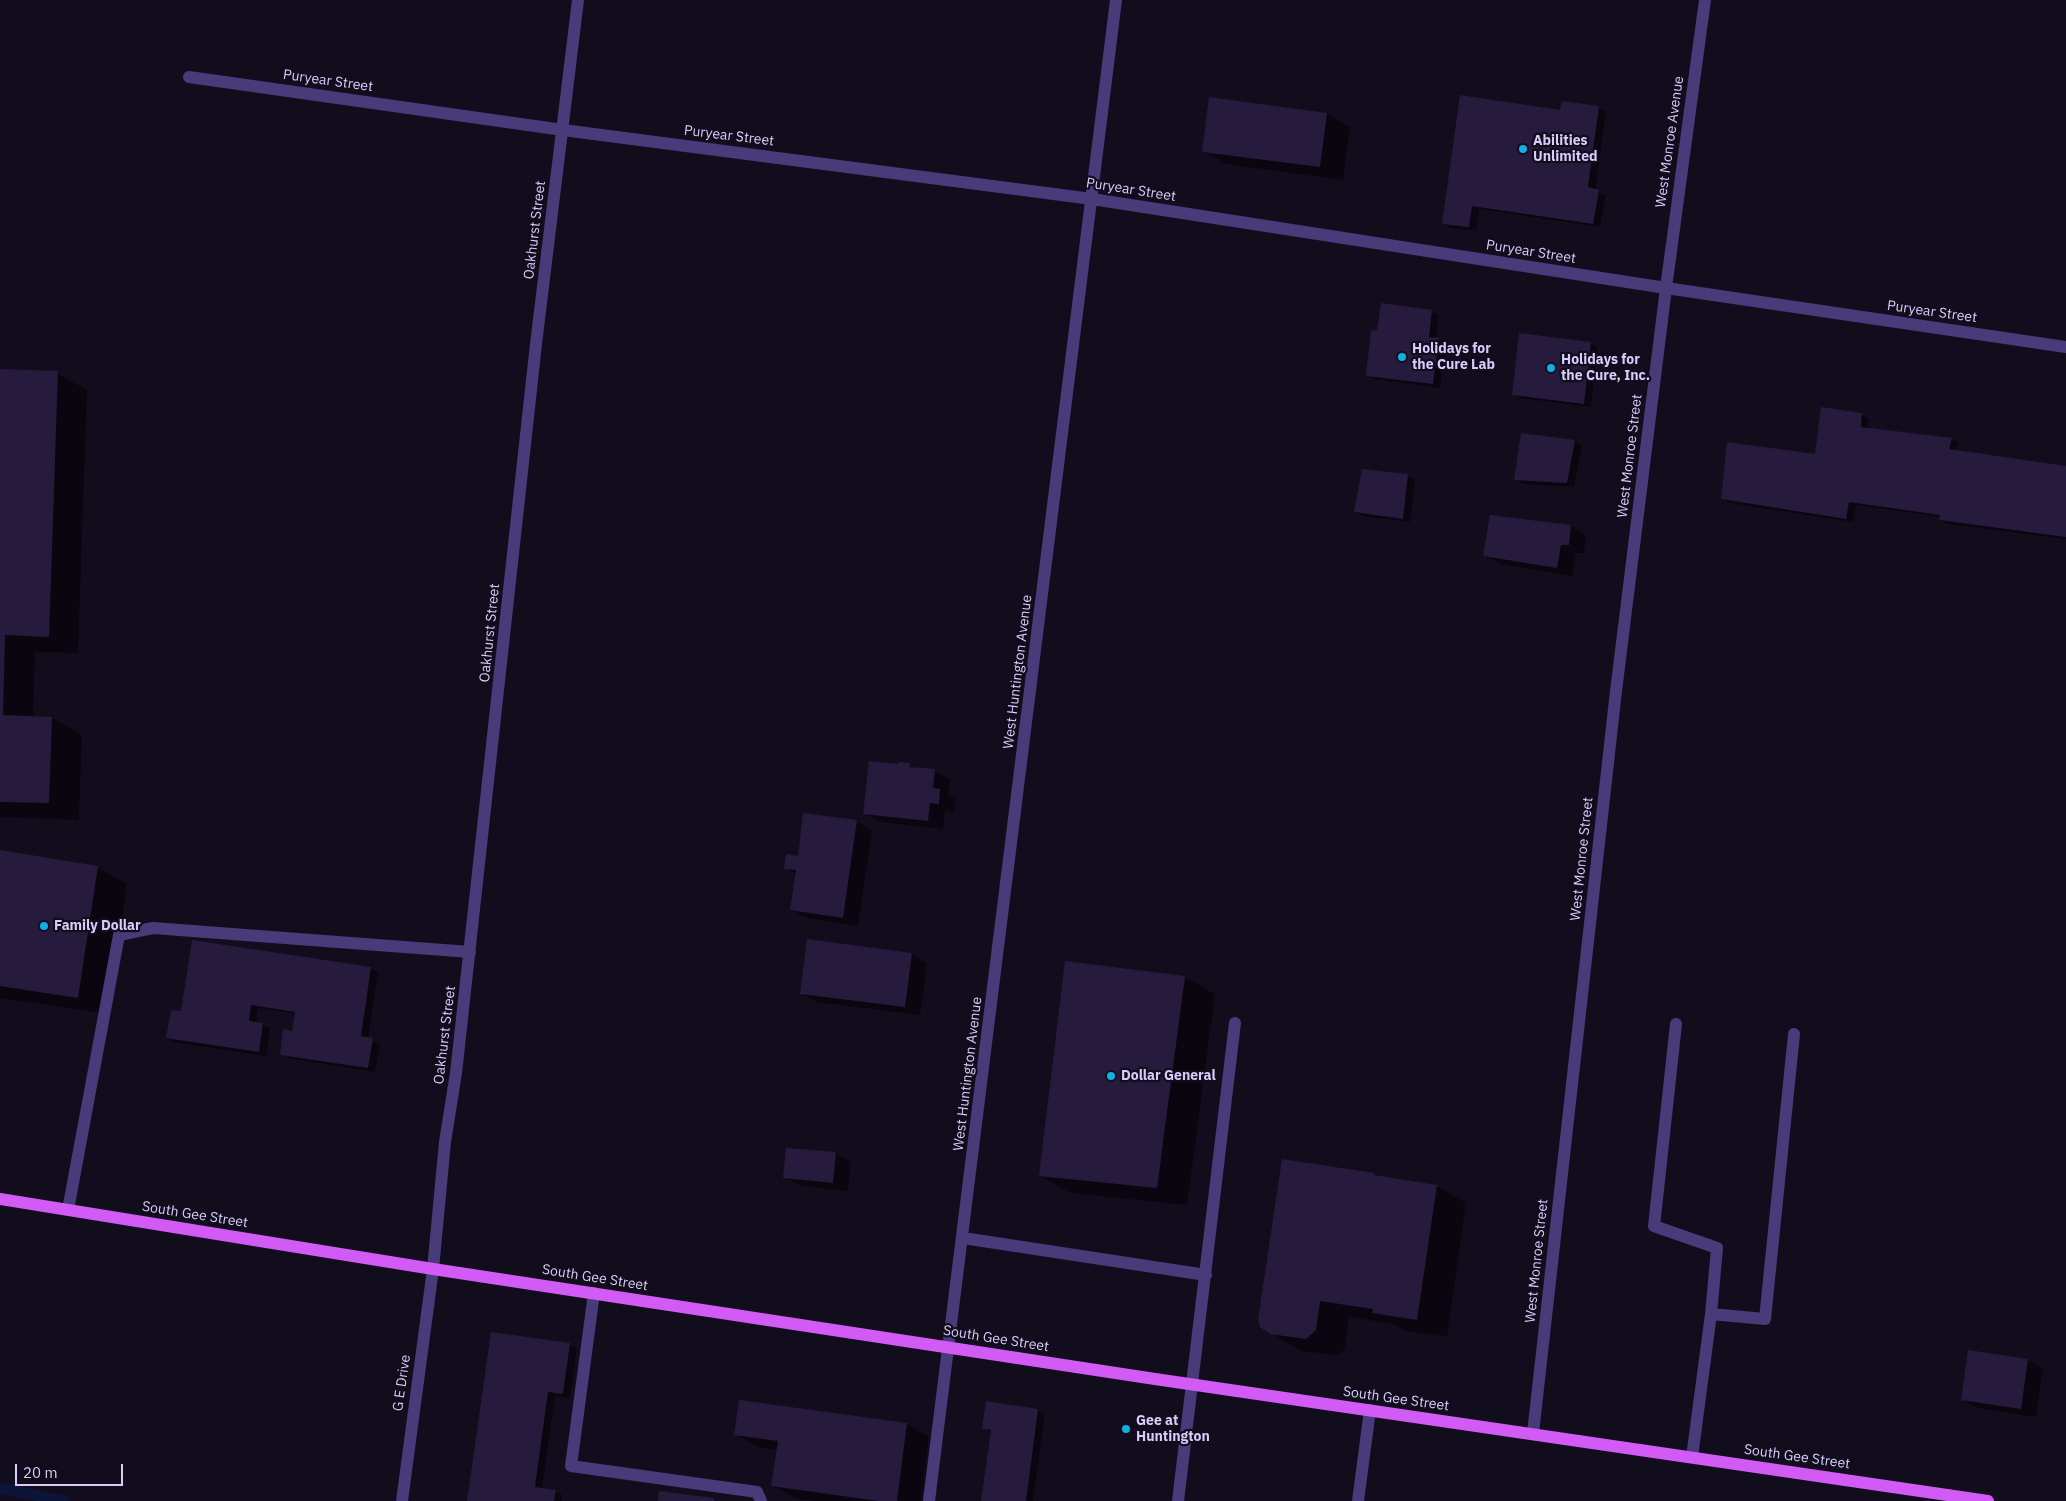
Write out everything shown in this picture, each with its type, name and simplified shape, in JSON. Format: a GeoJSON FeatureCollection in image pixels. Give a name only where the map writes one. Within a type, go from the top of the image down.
{"type":"FeatureCollection","features":[{"type":"Feature","properties":{"kind":"main road","name":"South Gee Street"},"geometry":{"type":"LineString","coordinates":[[0,1199],[432,1269],[1193,1385],[1988,1501]]}},
{"type":"Feature","properties":{"kind":"main road"},"geometry":{"type":"LineString","coordinates":[[1911,1490],[1926,1501]]}},
{"type":"Feature","properties":{"kind":"street","name":"Oakhurst Street"},"geometry":{"type":"LineString","coordinates":[[432,1269],[445,1142],[456,1073],[470,952],[536,344],[578,0]]}},
{"type":"Feature","properties":{"kind":"street","name":"West Huntington Avenue"},"geometry":{"type":"LineString","coordinates":[[929,1501],[950,1347],[1116,0]]}},
{"type":"Feature","properties":{"kind":"street","name":"West Monroe Avenue"},"geometry":{"type":"LineString","coordinates":[[1666,288],[1705,0]]}},
{"type":"Feature","properties":{"kind":"street","name":"Puryear Street"},"geometry":{"type":"LineString","coordinates":[[189,77],[563,130],[1092,199],[1666,288],[2066,347]]}},
{"type":"Feature","properties":{"kind":"street","name":"West Monroe Street"},"geometry":{"type":"LineString","coordinates":[[1532,1433],[1618,681],[1666,288]]}},
{"type":"Feature","properties":{"kind":"street"},"geometry":{"type":"LineString","coordinates":[[68,1210],[120,935],[154,928],[470,952]]}},
{"type":"Feature","properties":{"kind":"street"},"geometry":{"type":"LineString","coordinates":[[1178,1501],[1235,1023]]}},
{"type":"Feature","properties":{"kind":"street"},"geometry":{"type":"LineString","coordinates":[[1676,1024],[1654,1226],[1717,1248],[1711,1314],[1692,1457]]}},
{"type":"Feature","properties":{"kind":"street"},"geometry":{"type":"LineString","coordinates":[[1711,1314],[1765,1319],[1794,1034]]}},
{"type":"Feature","properties":{"kind":"street"},"geometry":{"type":"LineString","coordinates":[[963,1238],[1206,1275]]}},
{"type":"Feature","properties":{"kind":"street","name":"G E Drive"},"geometry":{"type":"LineString","coordinates":[[402,1501],[432,1269]]}},
{"type":"Feature","properties":{"kind":"street"},"geometry":{"type":"LineString","coordinates":[[594,1293],[570,1466],[757,1492],[761,1501]]}},
{"type":"Feature","properties":{"kind":"street"},"geometry":{"type":"LineString","coordinates":[[1358,1501],[1370,1410]]}},
{"type":"Feature","properties":{"kind":"building","name":"Abilities Unlimited"},"geometry":{"type":"Polygon","coordinates":[[[1460,95],[1560,110],[1562,101],[1599,106],[1588,187],[1599,190],[1593,224],[1472,206],[1469,227],[1442,224],[1460,95]]]}},
{"type":"Feature","properties":{"kind":"building"},"geometry":{"type":"Polygon","coordinates":[[[1209,97],[1327,113],[1320,167],[1202,152],[1209,97]]]}},
{"type":"Feature","properties":{"kind":"building","name":"Holidays for the Cure Lab"},"geometry":{"type":"Polygon","coordinates":[[[1381,303],[1432,310],[1429,337],[1439,338],[1433,384],[1366,376],[1371,330],[1377,331],[1381,303]]]}},
{"type":"Feature","properties":{"kind":"building","name":"Holidays for the Cure, Inc."},"geometry":{"type":"Polygon","coordinates":[[[1519,333],[1591,342],[1584,404],[1512,395],[1519,333]]]}},
{"type":"Feature","properties":{"kind":"building"},"geometry":{"type":"Polygon","coordinates":[[[0,369],[58,371],[49,637],[5,635],[3,715],[52,717],[49,803],[0,802],[0,369]]]}},
{"type":"Feature","properties":{"kind":"building"},"geometry":{"type":"Polygon","coordinates":[[[1821,407],[1862,413],[1861,427],[1952,438],[1949,449],[2066,466],[2066,537],[1939,520],[1940,515],[1849,502],[1846,519],[1721,499],[1727,442],[1815,454],[1821,407]]]}},
{"type":"Feature","properties":{"kind":"building"},"geometry":{"type":"Polygon","coordinates":[[[1521,433],[1575,440],[1567,483],[1514,480],[1521,433]]]}},
{"type":"Feature","properties":{"kind":"building"},"geometry":{"type":"Polygon","coordinates":[[[1362,469],[1408,474],[1403,519],[1354,512],[1362,469]]]}},
{"type":"Feature","properties":{"kind":"building"},"geometry":{"type":"Polygon","coordinates":[[[1490,515],[1571,525],[1569,545],[1561,545],[1557,568],[1483,556],[1490,515]]]}},
{"type":"Feature","properties":{"kind":"building"},"geometry":{"type":"Polygon","coordinates":[[[869,761],[898,764],[898,762],[910,763],[909,767],[935,769],[933,788],[940,789],[939,804],[930,803],[928,821],[863,814],[869,761]]]}},
{"type":"Feature","properties":{"kind":"building"},"geometry":{"type":"Polygon","coordinates":[[[803,813],[857,820],[843,918],[790,910],[796,870],[784,869],[786,854],[798,856],[803,813]]]}},
{"type":"Feature","properties":{"kind":"building","name":"Family Dollar"},"geometry":{"type":"Polygon","coordinates":[[[0,850],[98,866],[78,998],[0,986],[0,850]]]}},
{"type":"Feature","properties":{"kind":"building"},"geometry":{"type":"Polygon","coordinates":[[[807,939],[912,953],[905,1007],[800,994],[807,939]]]}},
{"type":"Feature","properties":{"kind":"building"},"geometry":{"type":"Polygon","coordinates":[[[192,940],[371,967],[361,1036],[373,1038],[368,1068],[280,1055],[283,1029],[292,1031],[295,1012],[251,1005],[249,1021],[263,1023],[259,1052],[166,1038],[171,1010],[181,1011],[192,940]]]}},
{"type":"Feature","properties":{"kind":"building","name":"Dollar General"},"geometry":{"type":"Polygon","coordinates":[[[1065,961],[1185,976],[1157,1188],[1039,1176],[1065,961]]]}},
{"type":"Feature","properties":{"kind":"building"},"geometry":{"type":"Polygon","coordinates":[[[786,1148],[836,1152],[833,1183],[783,1178],[786,1148]]]}},
{"type":"Feature","properties":{"kind":"building"},"geometry":{"type":"Polygon","coordinates":[[[1282,1159],[1437,1185],[1417,1320],[1372,1313],[1373,1309],[1320,1301],[1316,1330],[1306,1339],[1270,1334],[1260,1327],[1258,1320],[1282,1159]]]}},
{"type":"Feature","properties":{"kind":"building"},"geometry":{"type":"Polygon","coordinates":[[[491,1332],[570,1343],[563,1394],[548,1392],[535,1487],[556,1490],[554,1501],[467,1501],[491,1332]]]}},
{"type":"Feature","properties":{"kind":"building"},"geometry":{"type":"Polygon","coordinates":[[[1968,1350],[2028,1359],[2021,1409],[1961,1400],[1968,1350]]]}},
{"type":"Feature","properties":{"kind":"building"},"geometry":{"type":"Polygon","coordinates":[[[739,1400],[907,1423],[897,1501],[879,1501],[771,1486],[778,1441],[734,1435],[739,1400]]]}},
{"type":"Feature","properties":{"kind":"building"},"geometry":{"type":"Polygon","coordinates":[[[986,1401],[1038,1409],[1026,1501],[981,1501],[991,1430],[982,1429],[986,1401]]]}},
{"type":"Feature","properties":{"kind":"building"},"geometry":{"type":"Polygon","coordinates":[[[659,1491],[714,1498],[714,1501],[658,1501],[659,1491]]]}},
{"type":"Feature","properties":{"kind":"waterway"},"geometry":{"type":"LineString","coordinates":[[0,1488],[63,1501]]}},
{"type":"Feature","properties":{"kind":"place","name":"Abilities Unlimited"},"geometry":{"type":"Point","coordinates":[1523,149]}},
{"type":"Feature","properties":{"kind":"place","name":"Holidays for the Cure Lab"},"geometry":{"type":"Point","coordinates":[1402,357]}},
{"type":"Feature","properties":{"kind":"place","name":"Holidays for the Cure, Inc."},"geometry":{"type":"Point","coordinates":[1551,368]}},
{"type":"Feature","properties":{"kind":"place","name":"Family Dollar"},"geometry":{"type":"Point","coordinates":[44,926]}},
{"type":"Feature","properties":{"kind":"place","name":"Dollar General"},"geometry":{"type":"Point","coordinates":[1111,1076]}},
{"type":"Feature","properties":{"kind":"place","name":"Gee at Huntington"},"geometry":{"type":"Point","coordinates":[1126,1429]}}]}
